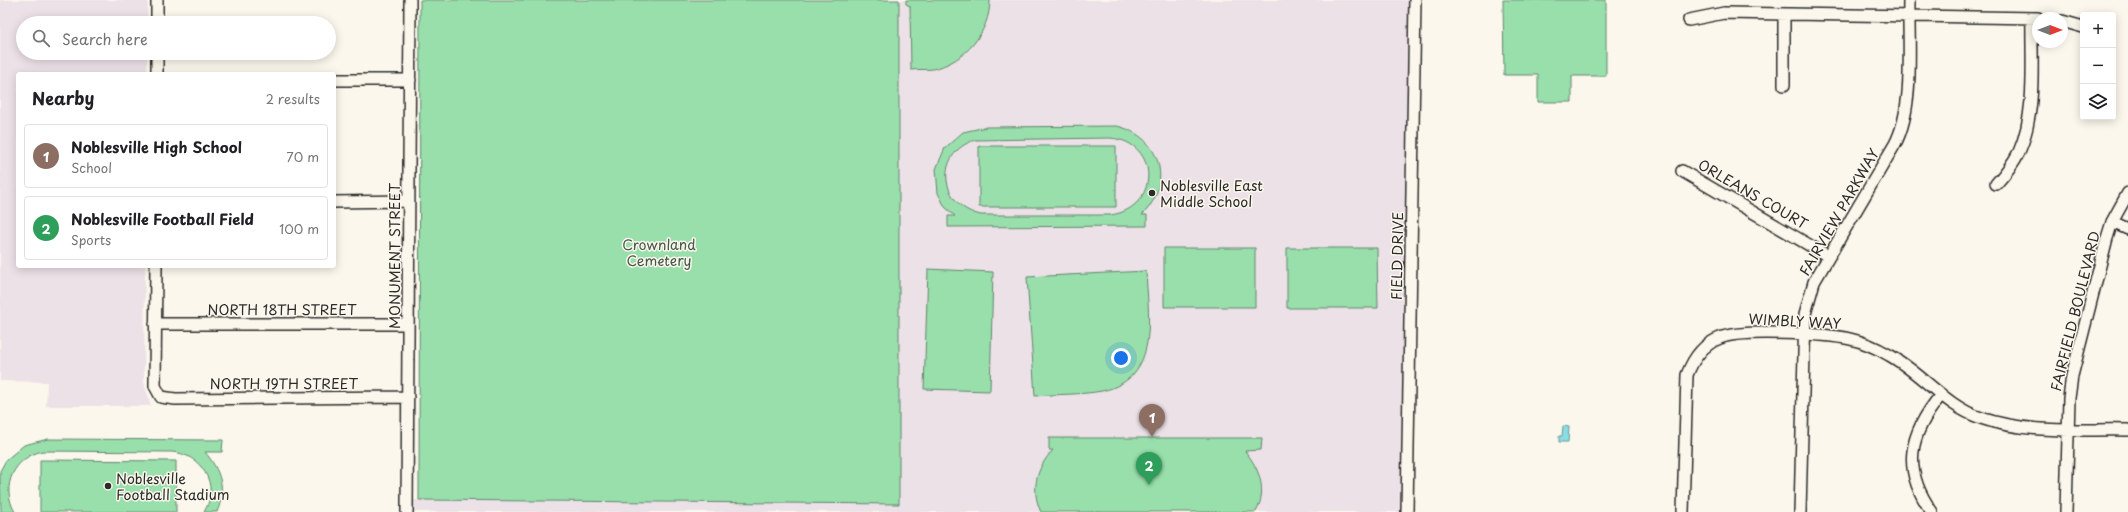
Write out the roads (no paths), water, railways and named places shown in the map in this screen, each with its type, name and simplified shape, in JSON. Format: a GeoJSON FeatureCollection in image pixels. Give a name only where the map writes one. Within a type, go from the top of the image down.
{"type":"FeatureCollection","features":[{"type":"Feature","properties":{"kind":"street"},"geometry":{"type":"LineString","coordinates":[[157,0],[157,16]]}},
{"type":"Feature","properties":{"kind":"street","name":"MONUMENT STREET"},"geometry":{"type":"LineString","coordinates":[[407,512],[410,0]]}},
{"type":"Feature","properties":{"kind":"street","name":"FIELD DRIVE"},"geometry":{"type":"LineString","coordinates":[[1406,512],[1415,0]]}},
{"type":"Feature","properties":{"kind":"street","name":"FAIRVIEW PARKWAY"},"geometry":{"type":"LineString","coordinates":[[1800,512],[1804,314],[1814,282],[1895,144],[1900,132],[1907,100],[1909,0]]}},
{"type":"Feature","properties":{"kind":"street"},"geometry":{"type":"LineString","coordinates":[[1688,20],[1724,13],[2032,18]]}},
{"type":"Feature","properties":{"kind":"street"},"geometry":{"type":"LineString","coordinates":[[1784,14],[1784,84]]}},
{"type":"Feature","properties":{"kind":"street"},"geometry":{"type":"LineString","coordinates":[[2068,23],[2080,26]]}},
{"type":"Feature","properties":{"kind":"street"},"geometry":{"type":"LineString","coordinates":[[1996,184],[2018,152],[2028,126],[2033,48]]}},
{"type":"Feature","properties":{"kind":"street"},"geometry":{"type":"LineString","coordinates":[[157,60],[157,72]]}},
{"type":"Feature","properties":{"kind":"street"},"geometry":{"type":"LineString","coordinates":[[336,80],[410,80]]}},
{"type":"Feature","properties":{"kind":"street","name":"ORLEANS COURT"},"geometry":{"type":"LineString","coordinates":[[1682,171],[1828,256]]}},
{"type":"Feature","properties":{"kind":"street","name":"FAIRFIELD BOULEVARD"},"geometry":{"type":"LineString","coordinates":[[2066,512],[2067,429],[2072,376],[2102,253],[2112,222],[2128,193]]}},
{"type":"Feature","properties":{"kind":"street"},"geometry":{"type":"LineString","coordinates":[[336,202],[409,201]]}},
{"type":"Feature","properties":{"kind":"street"},"geometry":{"type":"LineString","coordinates":[[2112,222],[2128,229]]}},
{"type":"Feature","properties":{"kind":"street"},"geometry":{"type":"LineString","coordinates":[[155,324],[156,268]]}},
{"type":"Feature","properties":{"kind":"street","name":"NORTH 18TH STREET"},"geometry":{"type":"LineString","coordinates":[[155,324],[408,324]]}},
{"type":"Feature","properties":{"kind":"street","name":"NORTH 19TH STREET"},"geometry":{"type":"LineString","coordinates":[[155,324],[155,386],[161,397],[175,399],[408,397]]}},
{"type":"Feature","properties":{"kind":"street","name":"WIMBLY WAY"},"geometry":{"type":"LineString","coordinates":[[1683,512],[1686,385],[1689,370],[1697,356],[1712,342],[1729,335],[1803,335],[1842,338],[1876,348],[1899,361],[1940,395],[1971,414],[1998,424],[2027,428],[2128,430]]}},
{"type":"Feature","properties":{"kind":"street"},"geometry":{"type":"LineString","coordinates":[[1932,512],[1921,495],[1914,474],[1913,449],[1918,426],[1940,395]]}},
{"type":"Feature","properties":{"kind":"water"},"geometry":{"type":"Polygon","coordinates":[[[1563,426],[1569,427],[1568,442],[1559,442],[1559,436],[1562,436],[1563,426]]]}},
{"type":"Feature","properties":{"kind":"place","name":"Noblesville East Middle School"},"geometry":{"type":"Point","coordinates":[1152,193]}},
{"type":"Feature","properties":{"kind":"place","name":"Noblesville High School"},"geometry":{"type":"Point","coordinates":[1152,437]}},
{"type":"Feature","properties":{"kind":"place","name":"Noblesville Football Field"},"geometry":{"type":"Point","coordinates":[1149,485]}},
{"type":"Feature","properties":{"kind":"place","name":"Noblesville Football Stadium"},"geometry":{"type":"Point","coordinates":[108,486]}},
{"type":"Feature","properties":{"kind":"park label","name":"Crownland Cemetery"},"geometry":{"type":"Point","coordinates":[659,252]}}]}
